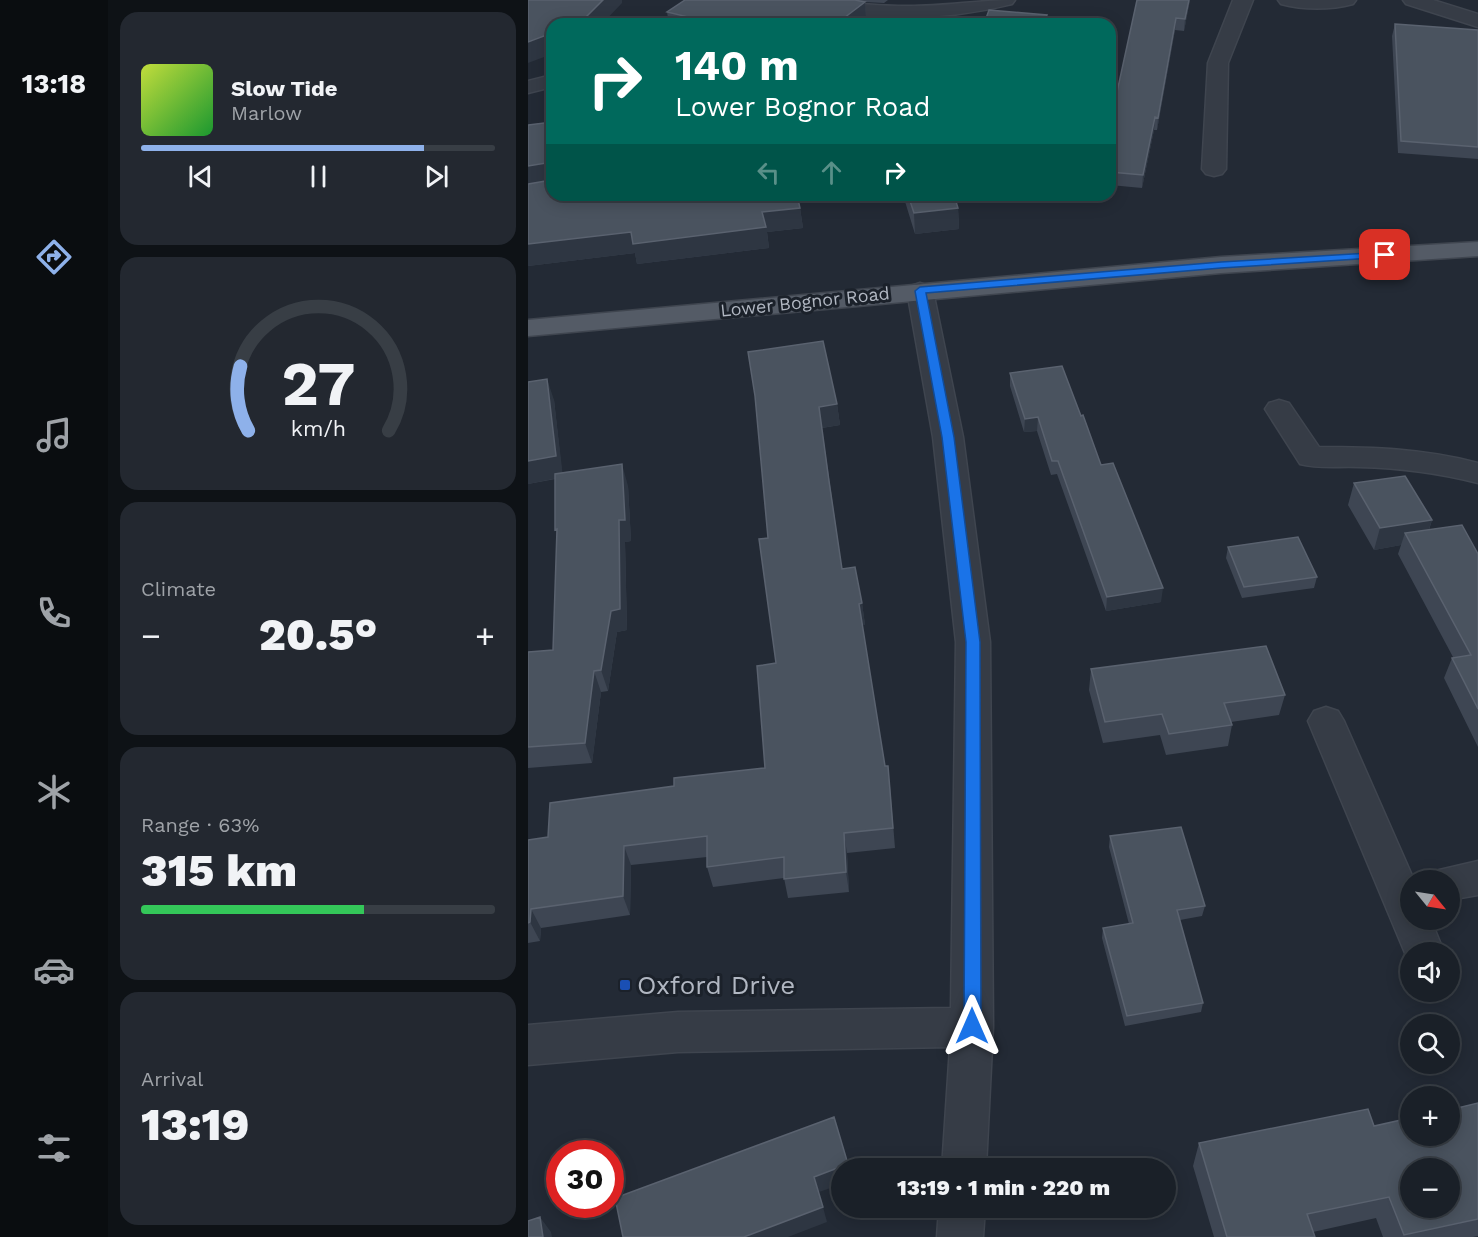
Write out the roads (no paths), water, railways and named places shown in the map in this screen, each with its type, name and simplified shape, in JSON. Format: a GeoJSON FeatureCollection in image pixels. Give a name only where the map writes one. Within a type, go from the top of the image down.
{"type":"FeatureCollection","features":[{"type":"Feature","properties":{"kind":"main road","name":"Lower Bognor Road"},"geometry":{"type":"LineString","coordinates":[[528,328],[1221,265],[1478,249]]}},
{"type":"Feature","properties":{"kind":"street"},"geometry":{"type":"LineString","coordinates":[[801,0],[925,18],[1005,0]]}},
{"type":"Feature","properties":{"kind":"street"},"geometry":{"type":"LineString","coordinates":[[1214,169],[1218,63],[1243,0]]}},
{"type":"Feature","properties":{"kind":"street"},"geometry":{"type":"LineString","coordinates":[[1288,0],[1329,2],[1347,0]]}},
{"type":"Feature","properties":{"kind":"street"},"geometry":{"type":"LineString","coordinates":[[1413,0],[1478,21]]}},
{"type":"Feature","properties":{"kind":"street"},"geometry":{"type":"LineString","coordinates":[[528,87],[546,82]]}},
{"type":"Feature","properties":{"kind":"street"},"geometry":{"type":"LineString","coordinates":[[920,291],[948,437],[973,642],[972,1026],[965,1158]]}},
{"type":"Feature","properties":{"kind":"street"},"geometry":{"type":"LineString","coordinates":[[1278,409],[1310,457],[1361,457],[1440,463],[1478,473]]}},
{"type":"Feature","properties":{"kind":"street"},"geometry":{"type":"LineString","coordinates":[[1326,721],[1400,885]]}},
{"type":"Feature","properties":{"kind":"street"},"geometry":{"type":"LineString","coordinates":[[1460,881],[1478,878]]}},
{"type":"Feature","properties":{"kind":"street"},"geometry":{"type":"LineString","coordinates":[[528,1045],[678,1032],[972,1026]]}},
{"type":"Feature","properties":{"kind":"street"},"geometry":{"type":"LineString","coordinates":[[960,1237],[961,1218]]}},
{"type":"Feature","properties":{"kind":"place","name":"Oxford Drive"},"geometry":{"type":"Point","coordinates":[625,985]}}]}
